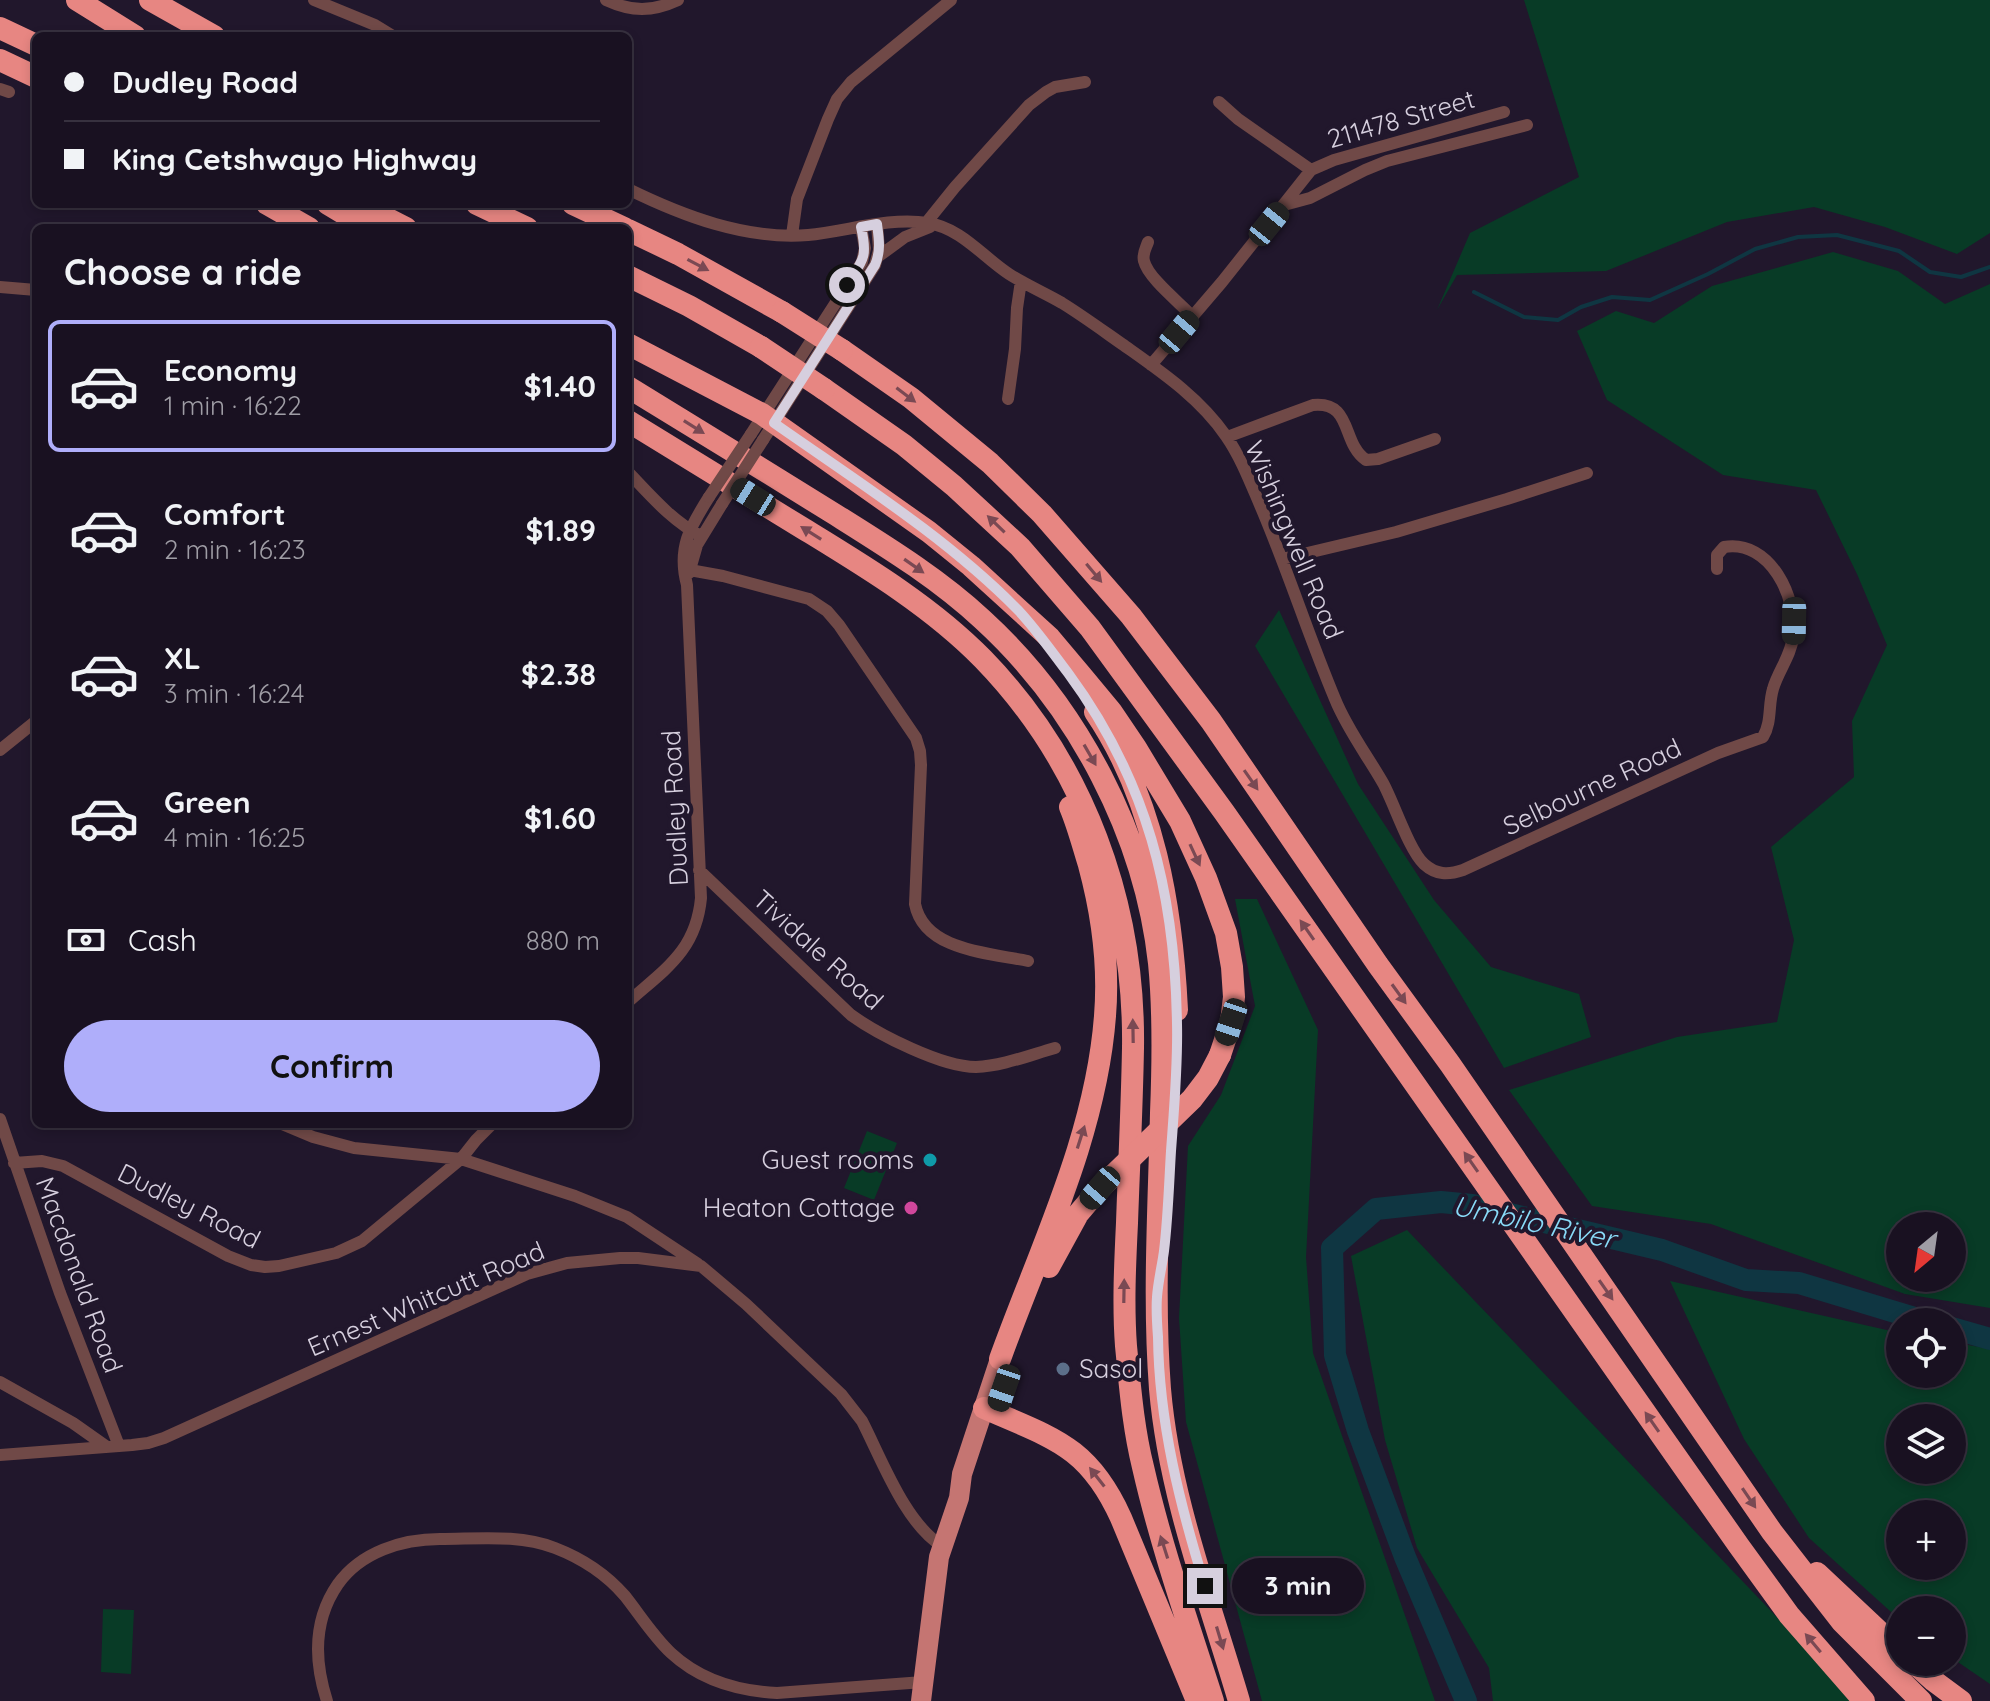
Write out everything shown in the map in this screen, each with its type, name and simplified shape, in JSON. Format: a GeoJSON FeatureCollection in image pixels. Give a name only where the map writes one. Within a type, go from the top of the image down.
{"type":"FeatureCollection","features":[{"type":"Feature","properties":{"kind":"highway"},"geometry":{"type":"LineString","coordinates":[[77,0],[129,32]]}},
{"type":"Feature","properties":{"kind":"highway"},"geometry":{"type":"LineString","coordinates":[[150,0],[207,32]]}},
{"type":"Feature","properties":{"kind":"highway"},"geometry":{"type":"LineString","coordinates":[[0,28],[32,43]]}},
{"type":"Feature","properties":{"kind":"highway"},"geometry":{"type":"LineString","coordinates":[[256,208],[282,224]]}},
{"type":"Feature","properties":{"kind":"highway"},"geometry":{"type":"LineString","coordinates":[[274,208],[302,224]]}},
{"type":"Feature","properties":{"kind":"highway"},"geometry":{"type":"LineString","coordinates":[[335,208],[361,224]]}},
{"type":"Feature","properties":{"kind":"highway"},"geometry":{"type":"LineString","coordinates":[[367,208],[398,224]]}},
{"type":"Feature","properties":{"kind":"highway"},"geometry":{"type":"LineString","coordinates":[[485,208],[519,224]]}},
{"type":"Feature","properties":{"kind":"highway"},"geometry":{"type":"LineString","coordinates":[[581,208],[615,224]]}},
{"type":"Feature","properties":{"kind":"highway"},"geometry":{"type":"LineString","coordinates":[[632,232],[782,312],[911,398],[990,463],[1086,563],[1176,674],[1450,1064],[1772,1532],[1842,1622],[1921,1701]]}},
{"type":"Feature","properties":{"kind":"highway"},"geometry":{"type":"LineString","coordinates":[[632,278],[761,347],[904,445],[1020,547],[1056,588],[1128,679],[1789,1615],[1864,1701]]}},
{"type":"Feature","properties":{"kind":"highway"},"geometry":{"type":"LineString","coordinates":[[632,346],[767,426],[929,532],[1050,638],[1111,711],[1136,748],[1180,821],[1206,878],[1226,933],[1232,967],[1234,997],[1231,1022],[1220,1055],[1192,1099],[1100,1188],[1078,1214],[1064,1236],[1006,1362]]}},
{"type":"Feature","properties":{"kind":"highway"},"geometry":{"type":"LineString","coordinates":[[632,389],[882,544],[984,620],[1068,720],[1091,756],[1129,835],[1144,883],[1159,962],[1163,1023],[1157,1297],[1161,1393],[1167,1443],[1181,1504],[1239,1701]]}},
{"type":"Feature","properties":{"kind":"highway"},"geometry":{"type":"LineString","coordinates":[[632,423],[852,559],[930,612],[972,649],[1006,685],[1052,749],[1081,800],[1099,841],[1118,907],[1130,975],[1133,1033],[1124,1311],[1131,1399],[1142,1465],[1159,1530],[1213,1701]]}},
{"type":"Feature","properties":{"kind":"highway"},"geometry":{"type":"LineString","coordinates":[[930,612],[1017,711],[1053,772],[1072,812],[1085,852],[1101,924],[1106,977],[1100,1059],[1088,1110],[1047,1237],[1021,1301],[1006,1362]]}},
{"type":"Feature","properties":{"kind":"highway"},"geometry":{"type":"LineString","coordinates":[[1019,612],[1053,652],[1099,717],[1148,823],[1162,875],[1178,1026],[1164,1252],[1157,1297]]}},
{"type":"Feature","properties":{"kind":"highway"},"geometry":{"type":"LineString","coordinates":[[990,1410],[1057,1440],[1097,1474],[1121,1518],[1197,1701]]}},
{"type":"Feature","properties":{"kind":"highway"},"geometry":{"type":"LineString","coordinates":[[1772,1532],[1886,1638]]}},
{"type":"Feature","properties":{"kind":"highway"},"geometry":{"type":"LineString","coordinates":[[1930,1676],[1961,1701]]}},
{"type":"Feature","properties":{"kind":"main road"},"geometry":{"type":"LineString","coordinates":[[922,1692],[942,1546],[959,1498],[973,1479],[1006,1362]]}},
{"type":"Feature","properties":{"kind":"street"},"geometry":{"type":"LineString","coordinates":[[314,0],[386,32]]}},
{"type":"Feature","properties":{"kind":"street"},"geometry":{"type":"LineString","coordinates":[[606,0],[638,10],[661,8],[678,0]]}},
{"type":"Feature","properties":{"kind":"street"},"geometry":{"type":"LineString","coordinates":[[792,235],[797,199],[837,99],[851,82],[951,0]]}},
{"type":"Feature","properties":{"kind":"street"},"geometry":{"type":"LineString","coordinates":[[632,191],[704,221],[769,234],[792,235],[898,222],[932,224],[955,187],[1029,105],[1055,87],[1085,82]]}},
{"type":"Feature","properties":{"kind":"street"},"geometry":{"type":"LineString","coordinates":[[1151,365],[1311,170],[1219,102]]}},
{"type":"Feature","properties":{"kind":"street","name":"211478 Street"},"geometry":{"type":"LineString","coordinates":[[1311,170],[1347,156],[1504,112]]}},
{"type":"Feature","properties":{"kind":"street"},"geometry":{"type":"LineString","coordinates":[[1284,205],[1310,198],[1387,161],[1527,125]]}},
{"type":"Feature","properties":{"kind":"street"},"geometry":{"type":"LineString","coordinates":[[877,224],[879,256]]}},
{"type":"Feature","properties":{"kind":"street","name":"Dudley Road"},"geometry":{"type":"LineString","coordinates":[[632,998],[686,947],[700,914],[687,570],[709,497],[751,434],[767,426],[879,256],[905,237],[932,224]]}},
{"type":"Feature","properties":{"kind":"street","name":"Wishingwell Road"},"geometry":{"type":"LineString","coordinates":[[932,224],[956,234],[1007,273],[1066,305],[1151,365],[1202,407],[1227,437],[1241,462],[1282,559],[1340,711],[1384,785],[1416,853],[1425,865],[1438,873]]}},
{"type":"Feature","properties":{"kind":"street","name":"Dudley Road"},"geometry":{"type":"LineString","coordinates":[[696,533],[722,504],[862,262],[865,248],[861,227]]}},
{"type":"Feature","properties":{"kind":"street"},"geometry":{"type":"LineString","coordinates":[[1148,242],[1144,263],[1192,316]]}},
{"type":"Feature","properties":{"kind":"street"},"geometry":{"type":"LineString","coordinates":[[1008,399],[1021,281]]}},
{"type":"Feature","properties":{"kind":"street"},"geometry":{"type":"LineString","coordinates":[[0,287],[32,290]]}},
{"type":"Feature","properties":{"kind":"street"},"geometry":{"type":"LineString","coordinates":[[1227,437],[1322,404],[1340,414],[1357,452],[1366,460],[1435,439]]}},
{"type":"Feature","properties":{"kind":"street"},"geometry":{"type":"LineString","coordinates":[[1282,559],[1396,532],[1587,473]]}},
{"type":"Feature","properties":{"kind":"street"},"geometry":{"type":"LineString","coordinates":[[632,476],[662,507],[696,533]]}},
{"type":"Feature","properties":{"kind":"street","name":"Selbourne Road"},"geometry":{"type":"LineString","coordinates":[[1438,873],[1463,870],[1718,753],[1763,737],[1769,723],[1774,687],[1793,638],[1791,604],[1787,590],[1775,571],[1750,549],[1724,547],[1717,555],[1717,569]]}},
{"type":"Feature","properties":{"kind":"street"},"geometry":{"type":"LineString","coordinates":[[687,570],[798,595],[827,611],[911,728],[920,751],[915,904],[921,923],[935,936],[955,945],[1028,961]]}},
{"type":"Feature","properties":{"kind":"street"},"geometry":{"type":"LineString","coordinates":[[0,750],[32,724]]}},
{"type":"Feature","properties":{"kind":"street","name":"Tividale Road"},"geometry":{"type":"LineString","coordinates":[[699,870],[851,1015],[892,1040],[957,1065],[973,1067],[989,1066],[1055,1048]]}},
{"type":"Feature","properties":{"kind":"street","name":"Macdonald Road"},"geometry":{"type":"LineString","coordinates":[[0,1119],[113,1446]]}},
{"type":"Feature","properties":{"kind":"street"},"geometry":{"type":"LineString","coordinates":[[292,1128],[354,1148],[461,1159],[575,1196],[627,1217],[701,1266],[841,1394],[862,1421],[907,1510],[917,1525],[942,1546]]}},
{"type":"Feature","properties":{"kind":"street","name":"Dudley Road"},"geometry":{"type":"LineString","coordinates":[[14,1163],[42,1161],[63,1166],[228,1256],[251,1265],[279,1266],[336,1253],[362,1241],[461,1159],[488,1128]]}},
{"type":"Feature","properties":{"kind":"street","name":"Ernest Whitcutt Road"},"geometry":{"type":"LineString","coordinates":[[0,1455],[148,1443],[175,1434],[507,1282],[547,1267],[620,1258],[701,1266]]}},
{"type":"Feature","properties":{"kind":"street"},"geometry":{"type":"LineString","coordinates":[[0,1382],[113,1446]]}},
{"type":"Feature","properties":{"kind":"street"},"geometry":{"type":"LineString","coordinates":[[327,1701],[317,1654],[321,1619],[331,1594],[349,1571],[367,1558],[394,1545],[422,1539],[521,1540],[544,1544],[573,1556],[615,1585],[678,1659],[726,1686],[777,1693],[922,1692]]}},
{"type":"Feature","properties":{"kind":"green space"},"geometry":{"type":"Polygon","coordinates":[[[1524,0],[1990,0],[1990,233],[1957,254],[1885,227],[1814,207],[1727,222],[1606,271],[1457,275],[1437,310],[1470,233],[1579,177],[1524,0]]]}},
{"type":"Feature","properties":{"kind":"green space"},"geometry":{"type":"Polygon","coordinates":[[[1833,252],[1898,271],[1945,304],[1990,284],[1990,1308],[1899,1292],[1966,1292],[1966,1212],[1886,1212],[1886,1287],[1711,1224],[1592,1206],[1509,1090],[1677,1037],[1777,1022],[1794,940],[1771,847],[1854,777],[1852,721],[1887,645],[1816,490],[1723,475],[1607,400],[1577,331],[1616,311],[1654,323],[1712,286],[1833,252]]]}},
{"type":"Feature","properties":{"kind":"green space"},"geometry":{"type":"Polygon","coordinates":[[[1279,610],[1358,784],[1434,900],[1491,967],[1579,994],[1591,1037],[1504,1068],[1255,646],[1279,610]]]}},
{"type":"Feature","properties":{"kind":"green space"},"geometry":{"type":"Polygon","coordinates":[[[1235,899],[1257,899],[1318,1030],[1306,1257],[1313,1353],[1435,1701],[1262,1701],[1186,1422],[1179,1318],[1188,1146],[1221,1095],[1255,1006],[1235,899]]]}},
{"type":"Feature","properties":{"kind":"green space"},"geometry":{"type":"Polygon","coordinates":[[[867,1131],[897,1143],[874,1200],[844,1188],[867,1131]]]}},
{"type":"Feature","properties":{"kind":"green space"},"geometry":{"type":"Polygon","coordinates":[[[1407,1230],[1857,1701],[1493,1701],[1489,1668],[1417,1548],[1385,1440],[1351,1256],[1407,1230]]]}},
{"type":"Feature","properties":{"kind":"green space"},"geometry":{"type":"Polygon","coordinates":[[[1670,1281],[1886,1330],[1886,1388],[1966,1388],[1966,1345],[1990,1349],[1990,1684],[1966,1668],[1966,1596],[1886,1596],[1886,1607],[1809,1538],[1744,1439],[1670,1281]]]}},
{"type":"Feature","properties":{"kind":"green space"},"geometry":{"type":"Polygon","coordinates":[[[103,1609],[134,1610],[131,1674],[101,1672],[103,1609]]]}},
{"type":"Feature","properties":{"kind":"waterway"},"geometry":{"type":"LineString","coordinates":[[1474,292],[1524,317],[1558,320],[1581,307],[1612,297],[1650,300],[1755,249],[1798,237],[1837,235],[1899,251],[1930,272],[1961,277],[1990,267]]}},
{"type":"Feature","properties":{"kind":"waterway","name":"Umbilo River"},"geometry":{"type":"LineString","coordinates":[[1466,1701],[1405,1557],[1358,1431],[1335,1355],[1332,1248],[1376,1209],[1441,1202],[1472,1205],[1662,1250],[1746,1280],[1799,1283],[1886,1309]]}},
{"type":"Feature","properties":{"kind":"waterway","name":"Umbilo River"},"geometry":{"type":"LineString","coordinates":[[1966,1332],[1990,1339]]}},
{"type":"Feature","properties":{"kind":"place","name":"Guest rooms"},"geometry":{"type":"Point","coordinates":[930,1160]}},
{"type":"Feature","properties":{"kind":"place","name":"Heaton Cottage"},"geometry":{"type":"Point","coordinates":[911,1208]}},
{"type":"Feature","properties":{"kind":"place","name":"Sasol"},"geometry":{"type":"Point","coordinates":[1063,1369]}},
{"type":"Feature","properties":{"kind":"route"},"geometry":{"type":"LineString","coordinates":[[847,285],[865,256],[861,227],[877,224],[879,256],[875,265],[774,423],[929,532],[971,566],[1019,612],[1053,652],[1099,717],[1148,823],[1162,875],[1178,1026],[1164,1252],[1157,1297],[1161,1393],[1167,1443],[1205,1586]]}}]}
